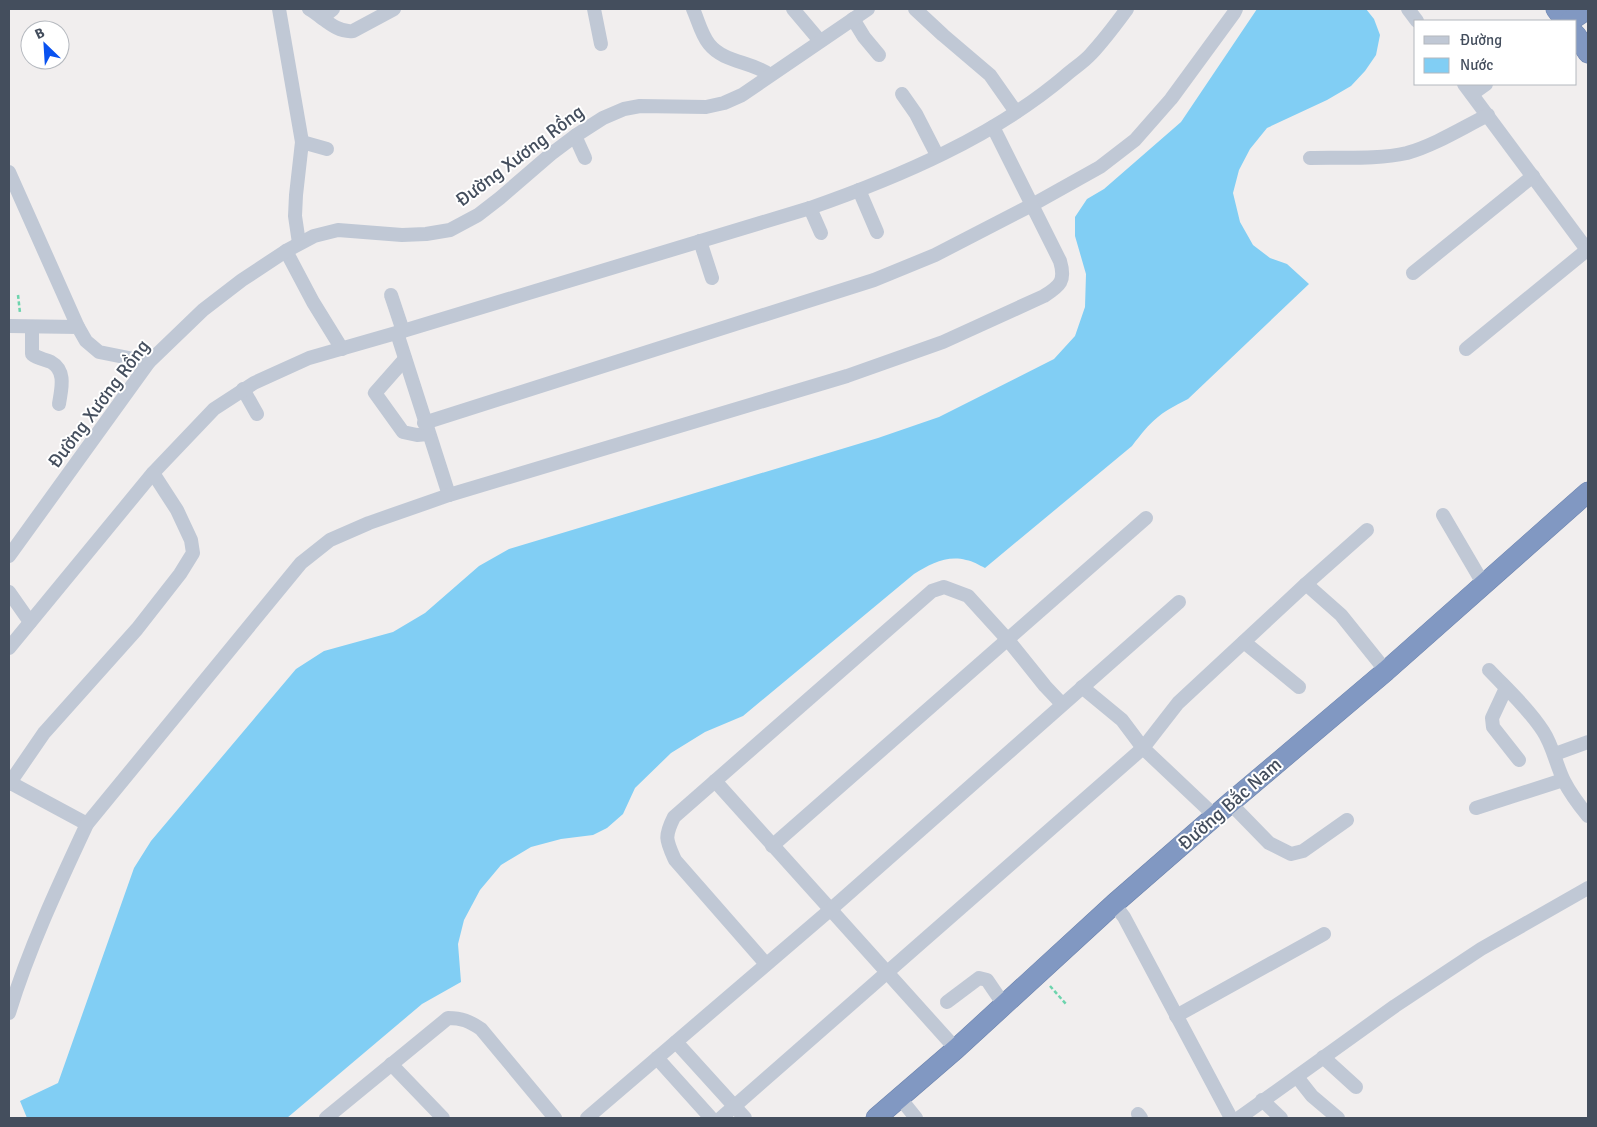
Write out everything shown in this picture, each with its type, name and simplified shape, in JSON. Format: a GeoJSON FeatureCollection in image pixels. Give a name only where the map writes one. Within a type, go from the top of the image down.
{"type":"FeatureCollection","features":[{"type":"Feature","properties":{"kind":"highway"},"geometry":{"type":"LineString","coordinates":[[1556,9],[1564,20]]}},
{"type":"Feature","properties":{"kind":"highway"},"geometry":{"type":"LineString","coordinates":[[1577,37],[1588,53]]}},
{"type":"Feature","properties":{"kind":"highway","name":"Đường Bắc Nam"},"geometry":{"type":"LineString","coordinates":[[876,1118],[956,1049],[1114,904],[1386,671],[1588,492]]}},
{"type":"Feature","properties":{"kind":"street"},"geometry":{"type":"LineString","coordinates":[[279,9],[302,142],[295,202],[299,243]]}},
{"type":"Feature","properties":{"kind":"street"},"geometry":{"type":"LineString","coordinates":[[308,9],[328,13],[338,29],[345,32],[353,31],[394,9]]}},
{"type":"Feature","properties":{"kind":"street"},"geometry":{"type":"LineString","coordinates":[[594,9],[601,44]]}},
{"type":"Feature","properties":{"kind":"street"},"geometry":{"type":"LineString","coordinates":[[693,9],[705,37],[714,49],[728,58],[762,69],[770,75]]}},
{"type":"Feature","properties":{"kind":"street"},"geometry":{"type":"LineString","coordinates":[[793,9],[820,41]]}},
{"type":"Feature","properties":{"kind":"street","name":"Đường Xương Rồng"},"geometry":{"type":"LineString","coordinates":[[9,556],[149,362],[203,310],[242,280],[286,251],[314,236],[338,230],[402,235],[450,230],[478,215],[575,136],[603,118],[624,109],[640,106],[706,107],[724,103],[742,95],[868,9]]}},
{"type":"Feature","properties":{"kind":"street"},"geometry":{"type":"LineString","coordinates":[[915,9],[990,74],[1016,112]]}},
{"type":"Feature","properties":{"kind":"street"},"geometry":{"type":"LineString","coordinates":[[9,648],[153,473],[214,409],[243,389],[309,358],[810,208],[859,190],[993,128],[1044,94],[1091,54],[1127,9]]}},
{"type":"Feature","properties":{"kind":"street"},"geometry":{"type":"LineString","coordinates":[[405,359],[375,393],[402,432],[417,435],[426,429],[874,280],[935,256],[1100,167],[1135,140],[1172,99],[1236,9]]}},
{"type":"Feature","properties":{"kind":"street"},"geometry":{"type":"LineString","coordinates":[[1408,9],[1416,20]]}},
{"type":"Feature","properties":{"kind":"street"},"geometry":{"type":"LineString","coordinates":[[853,19],[864,37],[879,55]]}},
{"type":"Feature","properties":{"kind":"street"},"geometry":{"type":"LineString","coordinates":[[1466,348],[1588,250],[1468,89],[1482,85]]}},
{"type":"Feature","properties":{"kind":"street"},"geometry":{"type":"LineString","coordinates":[[902,94],[916,114],[937,155]]}},
{"type":"Feature","properties":{"kind":"street"},"geometry":{"type":"LineString","coordinates":[[1310,158],[1384,157],[1408,152],[1438,141],[1488,114]]}},
{"type":"Feature","properties":{"kind":"street"},"geometry":{"type":"LineString","coordinates":[[9,1013],[20,975],[87,824],[301,563],[330,540],[369,523],[448,495],[847,376],[943,342],[1044,296],[1058,287],[1063,272],[1060,261],[993,128]]}},
{"type":"Feature","properties":{"kind":"street"},"geometry":{"type":"LineString","coordinates":[[575,136],[585,158]]}},
{"type":"Feature","properties":{"kind":"street"},"geometry":{"type":"LineString","coordinates":[[302,142],[327,149]]}},
{"type":"Feature","properties":{"kind":"street"},"geometry":{"type":"LineString","coordinates":[[9,172],[86,341],[99,352],[149,362]]}},
{"type":"Feature","properties":{"kind":"street"},"geometry":{"type":"LineString","coordinates":[[1413,273],[1533,176]]}},
{"type":"Feature","properties":{"kind":"street"},"geometry":{"type":"LineString","coordinates":[[859,190],[877,232]]}},
{"type":"Feature","properties":{"kind":"street"},"geometry":{"type":"LineString","coordinates":[[810,208],[821,233]]}},
{"type":"Feature","properties":{"kind":"street"},"geometry":{"type":"LineString","coordinates":[[700,241],[712,278]]}},
{"type":"Feature","properties":{"kind":"street"},"geometry":{"type":"LineString","coordinates":[[286,251],[312,302],[342,349]]}},
{"type":"Feature","properties":{"kind":"street"},"geometry":{"type":"LineString","coordinates":[[391,295],[405,359],[448,495]]}},
{"type":"Feature","properties":{"kind":"street"},"geometry":{"type":"LineString","coordinates":[[59,404],[62,376],[52,362],[32,354],[21,326],[78,327]]}},
{"type":"Feature","properties":{"kind":"street"},"geometry":{"type":"LineString","coordinates":[[243,389],[257,414]]}},
{"type":"Feature","properties":{"kind":"street"},"geometry":{"type":"LineString","coordinates":[[87,824],[9,783],[44,733],[137,629],[180,574],[193,553],[191,540],[177,510],[153,473]]}},
{"type":"Feature","properties":{"kind":"street"},"geometry":{"type":"LineString","coordinates":[[1443,515],[1484,584]]}},
{"type":"Feature","properties":{"kind":"street"},"geometry":{"type":"LineString","coordinates":[[772,846],[1146,518]]}},
{"type":"Feature","properties":{"kind":"street"},"geometry":{"type":"LineString","coordinates":[[721,1118],[1143,748],[1178,703],[1367,530]]}},
{"type":"Feature","properties":{"kind":"street"},"geometry":{"type":"LineString","coordinates":[[1306,584],[1341,615],[1386,671]]}},
{"type":"Feature","properties":{"kind":"street"},"geometry":{"type":"LineString","coordinates":[[766,964],[675,860],[668,844],[667,831],[674,817],[932,591],[944,587],[954,589],[968,596],[1062,704]]}},
{"type":"Feature","properties":{"kind":"street"},"geometry":{"type":"LineString","coordinates":[[9,592],[30,622]]}},
{"type":"Feature","properties":{"kind":"street"},"geometry":{"type":"LineString","coordinates":[[587,1118],[830,910],[1179,602]]}},
{"type":"Feature","properties":{"kind":"street"},"geometry":{"type":"LineString","coordinates":[[1244,642],[1299,687]]}},
{"type":"Feature","properties":{"kind":"street"},"geometry":{"type":"LineString","coordinates":[[1489,670],[1525,708],[1544,732],[1555,754],[1563,780],[1588,816]]}},
{"type":"Feature","properties":{"kind":"street"},"geometry":{"type":"LineString","coordinates":[[1082,687],[1122,720],[1143,748],[1268,844],[1291,854],[1303,850],[1347,820]]}},
{"type":"Feature","properties":{"kind":"street"},"geometry":{"type":"LineString","coordinates":[[1506,688],[1492,718],[1493,727],[1519,760]]}},
{"type":"Feature","properties":{"kind":"street"},"geometry":{"type":"LineString","coordinates":[[1555,754],[1588,742]]}},
{"type":"Feature","properties":{"kind":"street"},"geometry":{"type":"LineString","coordinates":[[1476,808],[1563,780]]}},
{"type":"Feature","properties":{"kind":"street"},"geometry":{"type":"LineString","coordinates":[[715,781],[956,1049]]}},
{"type":"Feature","properties":{"kind":"street"},"geometry":{"type":"LineString","coordinates":[[1239,1118],[1323,1057],[1481,949],[1588,888]]}},
{"type":"Feature","properties":{"kind":"street"},"geometry":{"type":"LineString","coordinates":[[1114,904],[1124,917],[1231,1118]]}},
{"type":"Feature","properties":{"kind":"street"},"geometry":{"type":"LineString","coordinates":[[1176,1016],[1324,934]]}},
{"type":"Feature","properties":{"kind":"street"},"geometry":{"type":"LineString","coordinates":[[947,1002],[979,978],[987,980],[1004,1005]]}},
{"type":"Feature","properties":{"kind":"street"},"geometry":{"type":"LineString","coordinates":[[326,1118],[448,1018],[460,1018],[469,1021],[481,1029],[555,1118]]}},
{"type":"Feature","properties":{"kind":"street"},"geometry":{"type":"LineString","coordinates":[[676,1042],[745,1118]]}},
{"type":"Feature","properties":{"kind":"street"},"geometry":{"type":"LineString","coordinates":[[1323,1057],[1356,1087]]}},
{"type":"Feature","properties":{"kind":"street"},"geometry":{"type":"LineString","coordinates":[[658,1058],[711,1118]]}},
{"type":"Feature","properties":{"kind":"street"},"geometry":{"type":"LineString","coordinates":[[391,1064],[443,1118]]}},
{"type":"Feature","properties":{"kind":"street"},"geometry":{"type":"LineString","coordinates":[[1297,1077],[1312,1096],[1338,1118]]}},
{"type":"Feature","properties":{"kind":"street"},"geometry":{"type":"LineString","coordinates":[[900,1098],[916,1118]]}},
{"type":"Feature","properties":{"kind":"street"},"geometry":{"type":"LineString","coordinates":[[1262,1100],[1281,1118]]}},
{"type":"Feature","properties":{"kind":"path"},"geometry":{"type":"LineString","coordinates":[[18,295],[21,326]]}},
{"type":"Feature","properties":{"kind":"path"},"geometry":{"type":"LineString","coordinates":[[1039,974],[1066,1004]]}},
{"type":"Feature","properties":{"kind":"water"},"geometry":{"type":"Polygon","coordinates":[[[1257,9],[1366,9],[1374,19],[1380,35],[1376,55],[1351,86],[1327,100],[1267,128],[1250,149],[1239,170],[1233,193],[1240,222],[1253,245],[1270,258],[1287,264],[1309,284],[1188,399],[1156,418],[1132,446],[985,568],[969,561],[952,559],[939,561],[920,570],[743,716],[705,732],[671,753],[635,788],[623,814],[607,828],[593,835],[561,839],[531,847],[501,865],[480,890],[464,920],[458,944],[461,982],[422,1004],[287,1118],[27,1118],[20,1101],[58,1083],[134,868],[151,841],[296,669],[324,651],[393,632],[425,613],[479,566],[509,549],[878,438],[939,417],[1054,359],[1075,336],[1085,307],[1086,274],[1075,236],[1075,217],[1087,199],[1104,189],[1181,122],[1257,9]]]}}]}
